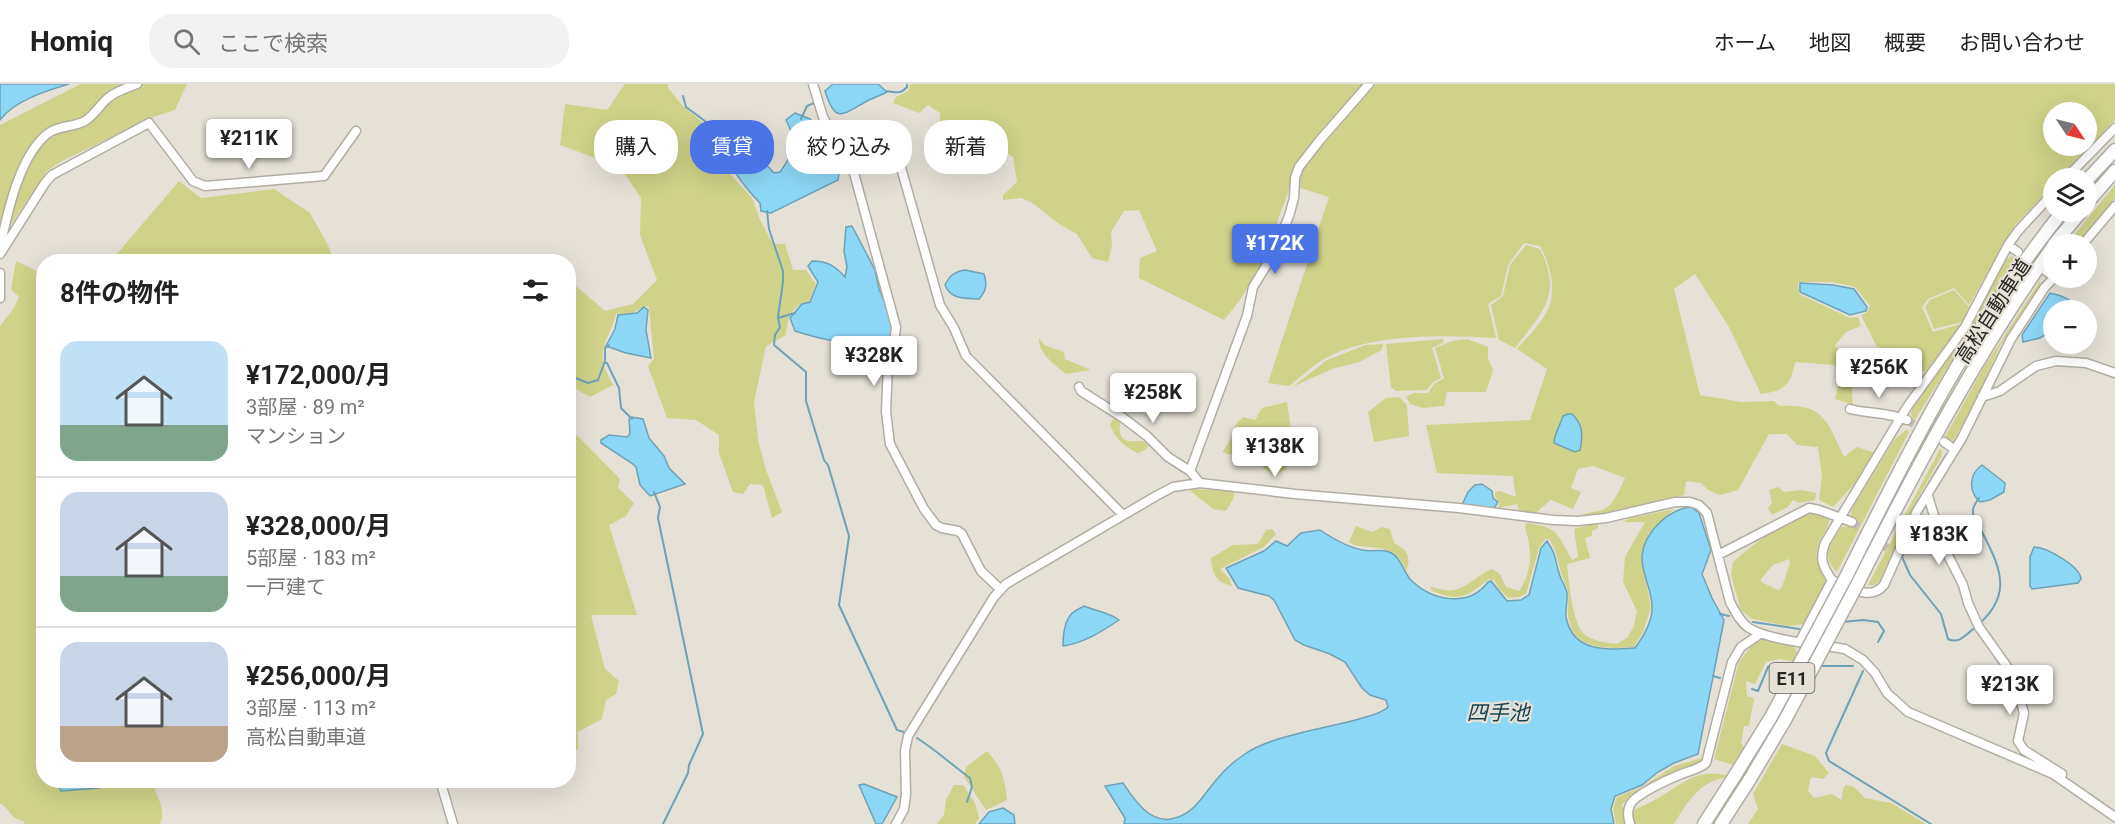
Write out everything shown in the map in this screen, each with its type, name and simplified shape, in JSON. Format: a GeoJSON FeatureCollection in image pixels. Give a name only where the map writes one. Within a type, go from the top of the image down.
{"type":"FeatureCollection","features":[{"type":"Feature","properties":{"kind":"highway"},"geometry":{"type":"LineString","coordinates":[[2097,169],[2115,150]]}},
{"type":"Feature","properties":{"kind":"highway"},"geometry":{"type":"LineString","coordinates":[[2097,191],[2115,171]]}},
{"type":"Feature","properties":{"kind":"highway","name":"高松自動車道"},"geometry":{"type":"LineString","coordinates":[[1704,824],[1771,717],[1846,577],[1921,429],[1958,364],[1996,302],[2055,222]]}},
{"type":"Feature","properties":{"kind":"highway","name":"高松自動車道"},"geometry":{"type":"LineString","coordinates":[[2063,234],[2073,222]]}},
{"type":"Feature","properties":{"kind":"highway","name":"高松自動車道"},"geometry":{"type":"LineString","coordinates":[[1721,824],[1785,720],[1964,383],[2007,312],[2043,261]]}},
{"type":"Feature","properties":{"kind":"street"},"geometry":{"type":"LineString","coordinates":[[0,248],[17,185],[34,147],[50,132],[88,120],[115,93],[137,84]]}},
{"type":"Feature","properties":{"kind":"street"},"geometry":{"type":"LineString","coordinates":[[813,84],[825,120]]}},
{"type":"Feature","properties":{"kind":"street"},"geometry":{"type":"LineString","coordinates":[[1190,471],[1247,316],[1253,287],[1273,255],[1289,216],[1299,167],[1369,84]]}},
{"type":"Feature","properties":{"kind":"street"},"geometry":{"type":"LineString","coordinates":[[0,254],[52,175],[149,123],[194,181],[205,186],[324,176],[356,131]]}},
{"type":"Feature","properties":{"kind":"street"},"geometry":{"type":"LineString","coordinates":[[2076,168],[2115,128]]}},
{"type":"Feature","properties":{"kind":"street"},"geometry":{"type":"LineString","coordinates":[[854,174],[896,327],[888,364],[886,412],[890,444],[924,509],[936,525],[962,534],[981,570],[1000,589]]}},
{"type":"Feature","properties":{"kind":"street"},"geometry":{"type":"LineString","coordinates":[[903,174],[940,304],[966,356],[1124,515]]}},
{"type":"Feature","properties":{"kind":"street"},"geometry":{"type":"LineString","coordinates":[[2043,204],[2008,245],[1965,327],[1825,543],[1821,554],[1822,562],[1832,580],[1870,594],[1878,592],[1884,585],[1894,553],[1954,449],[2011,339],[2044,288]]}},
{"type":"Feature","properties":{"kind":"street"},"geometry":{"type":"LineString","coordinates":[[2091,234],[2115,206]]}},
{"type":"Feature","properties":{"kind":"street"},"geometry":{"type":"LineString","coordinates":[[2008,245],[2018,252]]}},
{"type":"Feature","properties":{"kind":"street"},"geometry":{"type":"LineString","coordinates":[[0,273],[0,298]]}},
{"type":"Feature","properties":{"kind":"street"},"geometry":{"type":"LineString","coordinates":[[1982,397],[2000,391],[2036,366],[2056,361],[2086,363],[2115,373]]}},
{"type":"Feature","properties":{"kind":"street"},"geometry":{"type":"LineString","coordinates":[[1079,387],[1081,391],[1147,436],[1168,457],[1190,471],[1200,483]]}},
{"type":"Feature","properties":{"kind":"street"},"geometry":{"type":"LineString","coordinates":[[1850,409],[1904,419]]}},
{"type":"Feature","properties":{"kind":"street"},"geometry":{"type":"LineString","coordinates":[[1944,442],[1954,449]]}},
{"type":"Feature","properties":{"kind":"street"},"geometry":{"type":"LineString","coordinates":[[896,824],[904,808],[906,794],[905,752],[908,736],[1000,589],[1173,487],[1200,483],[1578,521],[1606,518],[1675,502],[1690,502],[1707,513],[1730,602],[1747,627],[1760,633],[1845,649],[1856,654],[1875,673],[1887,693],[1908,712],[2017,758],[2064,782],[2115,817]]}},
{"type":"Feature","properties":{"kind":"street"},"geometry":{"type":"LineString","coordinates":[[1928,496],[1943,545],[1968,603],[1979,626],[2013,675],[2024,714],[2019,741],[2024,750],[2062,774],[2064,782]]}},
{"type":"Feature","properties":{"kind":"street"},"geometry":{"type":"LineString","coordinates":[[1718,555],[1809,508],[1852,522]]}},
{"type":"Feature","properties":{"kind":"street"},"geometry":{"type":"LineString","coordinates":[[1800,641],[1832,580]]}},
{"type":"Feature","properties":{"kind":"street"},"geometry":{"type":"LineString","coordinates":[[1630,824],[1628,814],[1635,797],[1706,763],[1732,662],[1741,647],[1760,633]]}},
{"type":"Feature","properties":{"kind":"street"},"geometry":{"type":"LineString","coordinates":[[442,788],[453,824]]}},
{"type":"Feature","properties":{"kind":"green space"},"geometry":{"type":"Polygon","coordinates":[[[81,84],[187,84],[175,110],[156,116],[62,161],[47,171],[0,241],[0,125],[81,84]]]}},
{"type":"Feature","properties":{"kind":"green space"},"geometry":{"type":"Polygon","coordinates":[[[625,84],[668,84],[668,88],[682,105],[700,120],[690,120],[690,174],[730,174],[752,198],[760,220],[773,244],[785,244],[793,270],[806,270],[816,284],[809,301],[798,306],[791,313],[786,335],[766,346],[754,402],[758,440],[766,470],[782,512],[772,518],[763,485],[750,484],[743,494],[733,492],[719,453],[719,435],[696,420],[667,418],[648,366],[654,359],[649,307],[646,306],[632,313],[616,314],[603,349],[604,364],[613,385],[590,397],[576,389],[576,286],[605,311],[633,304],[657,280],[640,235],[641,198],[625,174],[678,174],[678,120],[594,120],[594,157],[560,145],[565,104],[607,110],[625,84]]]}},
{"type":"Feature","properties":{"kind":"green space"},"geometry":{"type":"Polygon","coordinates":[[[910,84],[2115,84],[2115,120],[2097,139],[2097,102],[2043,102],[2043,156],[2080,156],[2069,168],[2043,168],[2043,196],[2015,225],[1969,305],[1954,288],[1928,299],[1922,307],[1933,332],[1961,324],[1927,371],[1909,372],[1906,383],[1893,375],[1905,353],[1877,347],[1861,315],[1866,313],[1870,306],[1855,287],[1832,282],[1798,282],[1799,294],[1850,318],[1858,317],[1861,326],[1846,332],[1835,345],[1850,366],[1853,405],[1835,399],[1841,373],[1834,365],[1795,362],[1785,386],[1761,394],[1729,327],[1695,274],[1674,289],[1700,395],[1741,402],[1774,401],[1779,406],[1806,408],[1822,417],[1828,424],[1844,457],[1857,447],[1875,453],[1860,478],[1833,507],[1819,500],[1822,477],[1818,447],[1797,445],[1787,434],[1769,434],[1738,490],[1720,495],[1708,490],[1701,483],[1686,481],[1684,495],[1616,512],[1581,516],[1601,510],[1611,504],[1625,478],[1593,466],[1578,469],[1571,488],[1581,492],[1573,509],[1551,500],[1534,514],[1519,510],[1517,504],[1498,508],[1500,502],[1495,497],[1495,492],[1500,491],[1516,497],[1513,476],[1437,473],[1426,425],[1530,420],[1547,369],[1517,349],[1542,319],[1551,301],[1551,277],[1540,246],[1524,243],[1508,265],[1501,296],[1488,304],[1496,338],[1432,336],[1365,344],[1326,358],[1289,386],[1268,383],[1329,197],[1291,185],[1269,252],[1240,300],[1224,320],[1139,278],[1140,258],[1157,251],[1139,210],[1124,211],[1111,232],[1112,246],[1108,262],[1092,258],[1077,234],[1059,224],[1031,202],[1021,198],[1003,200],[1003,195],[1017,182],[1013,157],[1008,154],[1008,120],[940,120],[940,113],[928,105],[919,113],[893,103],[896,97],[908,91],[910,84]]]}},
{"type":"Feature","properties":{"kind":"green space"},"geometry":{"type":"Polygon","coordinates":[[[179,181],[201,198],[274,189],[310,213],[331,254],[117,254],[179,181]]]}},
{"type":"Feature","properties":{"kind":"green space"},"geometry":{"type":"Polygon","coordinates":[[[2115,185],[2115,198],[2097,221],[2097,207],[2115,185]]]}},
{"type":"Feature","properties":{"kind":"green space"},"geometry":{"type":"Polygon","coordinates":[[[2085,222],[2096,222],[2087,234],[2075,234],[2085,222]]]}},
{"type":"Feature","properties":{"kind":"green space"},"geometry":{"type":"Polygon","coordinates":[[[1526,245],[1540,249],[1550,279],[1549,291],[1541,313],[1515,348],[1499,340],[1491,305],[1503,296],[1510,265],[1526,245]]]}},
{"type":"Feature","properties":{"kind":"green space"},"geometry":{"type":"Polygon","coordinates":[[[2012,256],[2016,259],[1914,421],[1911,414],[1913,405],[1970,325],[2006,260],[2012,256]]]}},
{"type":"Feature","properties":{"kind":"green space"},"geometry":{"type":"Polygon","coordinates":[[[16,261],[36,271],[36,788],[155,788],[162,812],[160,824],[24,824],[24,821],[13,816],[0,803],[0,326],[14,308],[19,297],[11,289],[16,261]]]}},
{"type":"Feature","properties":{"kind":"green space"},"geometry":{"type":"Polygon","coordinates":[[[2040,281],[2040,286],[2000,346],[1971,411],[1953,441],[1947,440],[1945,437],[1984,367],[2040,281]]]}},
{"type":"Feature","properties":{"kind":"green space"},"geometry":{"type":"Polygon","coordinates":[[[1954,290],[1969,307],[1962,322],[1934,329],[1925,307],[1930,300],[1954,290]]]}},
{"type":"Feature","properties":{"kind":"green space"},"geometry":{"type":"Polygon","coordinates":[[[1039,338],[1044,345],[1064,352],[1065,359],[1091,370],[1066,374],[1044,354],[1039,338]]]}},
{"type":"Feature","properties":{"kind":"green space"},"geometry":{"type":"Polygon","coordinates":[[[1443,339],[1444,342],[1432,348],[1441,378],[1433,382],[1427,390],[1396,391],[1391,387],[1386,344],[1443,339]]]}},
{"type":"Feature","properties":{"kind":"green space"},"geometry":{"type":"Polygon","coordinates":[[[1467,339],[1488,347],[1488,358],[1493,370],[1486,392],[1447,392],[1444,406],[1423,408],[1410,404],[1406,397],[1414,393],[1428,393],[1434,384],[1444,378],[1435,348],[1452,341],[1467,339]]]}},
{"type":"Feature","properties":{"kind":"green space"},"geometry":{"type":"Polygon","coordinates":[[[1383,344],[1382,350],[1359,362],[1332,369],[1292,387],[1327,360],[1366,345],[1383,344]]]}},
{"type":"Feature","properties":{"kind":"green space"},"geometry":{"type":"Polygon","coordinates":[[[1399,397],[1407,405],[1409,436],[1374,442],[1368,412],[1386,398],[1399,397]]]}},
{"type":"Feature","properties":{"kind":"green space"},"geometry":{"type":"Polygon","coordinates":[[[1287,402],[1292,437],[1277,453],[1276,460],[1286,464],[1286,470],[1273,474],[1264,469],[1257,454],[1245,441],[1230,455],[1222,452],[1233,436],[1236,424],[1243,417],[1255,420],[1262,408],[1287,402]]]}},
{"type":"Feature","properties":{"kind":"green space"},"geometry":{"type":"Polygon","coordinates":[[[1114,418],[1120,422],[1122,438],[1128,441],[1143,441],[1149,445],[1145,450],[1138,453],[1121,442],[1110,425],[1114,418]]]}},
{"type":"Feature","properties":{"kind":"green space"},"geometry":{"type":"Polygon","coordinates":[[[1906,430],[1909,432],[1837,572],[1829,560],[1831,544],[1842,527],[1850,526],[1854,519],[1851,516],[1852,509],[1894,440],[1906,430]]]}},
{"type":"Feature","properties":{"kind":"green space"},"geometry":{"type":"Polygon","coordinates":[[[576,434],[620,479],[618,488],[634,503],[626,516],[609,525],[637,615],[591,615],[605,669],[619,681],[616,694],[606,700],[602,719],[578,732],[578,750],[576,750],[576,434]]]}},
{"type":"Feature","properties":{"kind":"green space"},"geometry":{"type":"Polygon","coordinates":[[[1940,449],[1942,450],[1941,457],[1916,501],[1916,506],[1880,581],[1874,585],[1868,585],[1940,449]]]}},
{"type":"Feature","properties":{"kind":"green space"},"geometry":{"type":"Polygon","coordinates":[[[1778,487],[1784,492],[1802,490],[1816,493],[1815,500],[1799,503],[1793,500],[1788,507],[1772,515],[1768,508],[1772,503],[1769,490],[1778,487]]]}},
{"type":"Feature","properties":{"kind":"green space"},"geometry":{"type":"Polygon","coordinates":[[[1188,489],[1235,491],[1226,511],[1213,509],[1188,489]]]}},
{"type":"Feature","properties":{"kind":"green space"},"geometry":{"type":"Polygon","coordinates":[[[1674,509],[1649,533],[1641,556],[1651,608],[1643,632],[1634,647],[1613,648],[1592,645],[1576,635],[1568,614],[1568,591],[1556,552],[1549,539],[1545,539],[1539,548],[1526,594],[1519,597],[1508,598],[1494,580],[1489,579],[1468,594],[1456,597],[1432,591],[1430,586],[1457,589],[1492,569],[1500,574],[1506,587],[1519,591],[1527,575],[1530,560],[1526,523],[1545,527],[1556,533],[1572,560],[1578,557],[1574,529],[1598,523],[1598,528],[1592,531],[1592,536],[1585,538],[1590,558],[1567,564],[1570,591],[1577,621],[1584,634],[1595,640],[1617,644],[1627,638],[1634,626],[1637,611],[1623,582],[1625,557],[1645,522],[1623,522],[1630,518],[1674,509]]]}},
{"type":"Feature","properties":{"kind":"green space"},"geometry":{"type":"Polygon","coordinates":[[[1817,513],[1829,518],[1817,552],[1819,567],[1827,582],[1805,624],[1788,626],[1752,619],[1741,610],[1731,575],[1733,562],[1772,532],[1805,516],[1817,513]],[[1789,559],[1773,565],[1761,582],[1778,590],[1782,587],[1790,563],[1789,559]]]}},
{"type":"Feature","properties":{"kind":"green space"},"geometry":{"type":"Polygon","coordinates":[[[1356,526],[1372,532],[1382,527],[1390,529],[1394,543],[1407,554],[1406,571],[1392,552],[1349,542],[1356,526]]]}},
{"type":"Feature","properties":{"kind":"green space"},"geometry":{"type":"Polygon","coordinates":[[[1272,529],[1276,534],[1264,547],[1220,569],[1229,578],[1232,586],[1219,580],[1212,569],[1211,558],[1233,545],[1258,544],[1266,530],[1272,529]]]}},
{"type":"Feature","properties":{"kind":"green space"},"geometry":{"type":"Polygon","coordinates":[[[1764,639],[1794,646],[1797,654],[1794,662],[1780,659],[1766,662],[1755,684],[1746,681],[1747,696],[1754,698],[1749,726],[1744,726],[1741,743],[1744,747],[1733,765],[1714,759],[1739,662],[1753,644],[1764,639]]]}},
{"type":"Feature","properties":{"kind":"green space"},"geometry":{"type":"Polygon","coordinates":[[[1782,744],[1815,756],[1829,773],[1823,779],[1811,777],[1808,791],[1814,798],[1832,794],[1842,800],[1843,788],[1846,785],[1854,787],[1865,798],[1891,803],[1926,824],[1748,824],[1758,809],[1753,794],[1782,744]]]}},
{"type":"Feature","properties":{"kind":"green space"},"geometry":{"type":"Polygon","coordinates":[[[987,751],[1002,774],[1007,800],[986,810],[964,777],[966,767],[987,751]]]}},
{"type":"Feature","properties":{"kind":"green space"},"geometry":{"type":"Polygon","coordinates":[[[1702,758],[1703,761],[1697,765],[1655,783],[1622,804],[1624,814],[1650,803],[1689,779],[1705,774],[1726,775],[1708,784],[1694,795],[1674,824],[1616,824],[1613,808],[1617,797],[1642,787],[1674,766],[1702,758]]]}},
{"type":"Feature","properties":{"kind":"green space"},"geometry":{"type":"Polygon","coordinates":[[[954,785],[963,785],[975,803],[979,818],[975,824],[937,824],[944,815],[946,800],[954,785]]]}},
{"type":"Feature","properties":{"kind":"water"},"geometry":{"type":"Polygon","coordinates":[[[0,84],[69,84],[22,102],[0,120],[0,84]]]}},
{"type":"Feature","properties":{"kind":"water"},"geometry":{"type":"Polygon","coordinates":[[[833,84],[878,84],[887,92],[840,114],[832,108],[825,91],[833,84]]]}},
{"type":"Feature","properties":{"kind":"water"},"geometry":{"type":"Polygon","coordinates":[[[795,113],[811,120],[786,120],[795,113]]]}},
{"type":"Feature","properties":{"kind":"water"},"geometry":{"type":"Polygon","coordinates":[[[786,163],[786,174],[839,174],[838,180],[771,213],[761,211],[760,203],[736,174],[780,172],[786,163]]]}},
{"type":"Feature","properties":{"kind":"water"},"geometry":{"type":"Polygon","coordinates":[[[852,226],[875,270],[879,289],[892,320],[892,335],[871,343],[858,344],[831,341],[795,331],[790,318],[802,304],[810,302],[818,282],[808,266],[812,261],[827,263],[845,277],[846,227],[852,226]]]}},
{"type":"Feature","properties":{"kind":"water"},"geometry":{"type":"Polygon","coordinates":[[[965,270],[984,274],[986,287],[979,299],[955,296],[945,285],[953,274],[965,270]]]}},
{"type":"Feature","properties":{"kind":"water"},"geometry":{"type":"Polygon","coordinates":[[[1800,283],[1854,289],[1867,307],[1866,311],[1850,315],[1800,292],[1800,283]]]}},
{"type":"Feature","properties":{"kind":"water"},"geometry":{"type":"Polygon","coordinates":[[[2050,293],[2069,300],[2045,300],[2050,293]]]}},
{"type":"Feature","properties":{"kind":"water"},"geometry":{"type":"Polygon","coordinates":[[[2043,304],[2043,336],[2023,342],[2022,335],[2043,304]]]}},
{"type":"Feature","properties":{"kind":"water"},"geometry":{"type":"Polygon","coordinates":[[[644,307],[648,310],[646,330],[651,358],[606,346],[615,329],[618,315],[637,313],[644,307]]]}},
{"type":"Feature","properties":{"kind":"water"},"geometry":{"type":"Polygon","coordinates":[[[1568,414],[1576,418],[1581,430],[1580,450],[1575,452],[1554,443],[1563,416],[1568,414]]]}},
{"type":"Feature","properties":{"kind":"water"},"geometry":{"type":"Polygon","coordinates":[[[631,417],[643,419],[649,438],[664,456],[669,468],[685,484],[650,496],[640,485],[636,467],[601,443],[601,440],[609,435],[627,437],[630,434],[629,419],[631,417]]]}},
{"type":"Feature","properties":{"kind":"water"},"geometry":{"type":"Polygon","coordinates":[[[1982,465],[2005,483],[2004,492],[1990,500],[1980,502],[1973,493],[1972,478],[1982,465]]]}},
{"type":"Feature","properties":{"kind":"water"},"geometry":{"type":"Polygon","coordinates":[[[1482,484],[1492,491],[1493,498],[1498,502],[1494,508],[1462,505],[1468,492],[1475,485],[1482,484]]]}},
{"type":"Feature","properties":{"kind":"water","name":"四手池"},"geometry":{"type":"Polygon","coordinates":[[[1691,507],[1699,513],[1711,550],[1702,574],[1724,620],[1698,754],[1674,763],[1642,785],[1615,796],[1611,809],[1614,824],[1124,824],[1125,818],[1105,786],[1123,783],[1142,808],[1149,813],[1163,819],[1179,817],[1198,803],[1227,768],[1256,748],[1284,737],[1371,716],[1388,707],[1386,700],[1370,695],[1362,688],[1345,662],[1295,640],[1274,600],[1269,596],[1238,588],[1226,568],[1264,551],[1276,541],[1287,546],[1301,533],[1320,530],[1356,549],[1386,551],[1393,554],[1411,580],[1429,593],[1440,597],[1450,599],[1471,596],[1491,581],[1507,601],[1521,600],[1529,595],[1541,548],[1547,541],[1566,591],[1566,617],[1576,637],[1593,647],[1603,649],[1635,648],[1647,628],[1652,611],[1652,600],[1642,562],[1647,538],[1666,517],[1691,507]]]}},
{"type":"Feature","properties":{"kind":"water"},"geometry":{"type":"Polygon","coordinates":[[[2034,547],[2062,558],[2075,569],[2081,579],[2078,583],[2032,589],[2030,586],[2030,557],[2034,547]]]}},
{"type":"Feature","properties":{"kind":"water"},"geometry":{"type":"Polygon","coordinates":[[[1084,606],[1119,620],[1085,640],[1063,646],[1068,618],[1084,606]]]}},
{"type":"Feature","properties":{"kind":"water"},"geometry":{"type":"Polygon","coordinates":[[[864,784],[897,797],[882,824],[876,824],[859,785],[864,784]]]}},
{"type":"Feature","properties":{"kind":"water"},"geometry":{"type":"Polygon","coordinates":[[[59,788],[99,788],[61,791],[59,788]]]}},
{"type":"Feature","properties":{"kind":"water"},"geometry":{"type":"Polygon","coordinates":[[[1003,808],[1014,815],[1015,824],[979,824],[989,812],[1003,808]]]}},
{"type":"Feature","properties":{"kind":"waterway"},"geometry":{"type":"LineString","coordinates":[[886,91],[900,92],[907,87],[907,84]]}},
{"type":"Feature","properties":{"kind":"waterway"},"geometry":{"type":"LineString","coordinates":[[683,96],[686,107],[704,120]]}},
{"type":"Feature","properties":{"kind":"waterway"},"geometry":{"type":"LineString","coordinates":[[801,119],[807,106],[816,102]]}},
{"type":"Feature","properties":{"kind":"waterway"},"geometry":{"type":"LineString","coordinates":[[767,211],[769,229],[783,271],[778,317]]}},
{"type":"Feature","properties":{"kind":"waterway"},"geometry":{"type":"LineString","coordinates":[[795,313],[778,318],[780,327],[775,335],[774,345],[806,372],[806,401],[849,536],[839,605],[897,730],[904,732]]}},
{"type":"Feature","properties":{"kind":"waterway"},"geometry":{"type":"LineString","coordinates":[[576,378],[588,383],[598,380],[605,361],[605,348],[609,345]]}},
{"type":"Feature","properties":{"kind":"waterway"},"geometry":{"type":"LineString","coordinates":[[604,363],[607,363],[619,388],[621,408],[632,419]]}},
{"type":"Feature","properties":{"kind":"waterway"},"geometry":{"type":"LineString","coordinates":[[1929,483],[1946,455]]}},
{"type":"Feature","properties":{"kind":"waterway"},"geometry":{"type":"LineString","coordinates":[[654,492],[660,507],[658,518],[703,734],[689,765],[688,773],[663,824]]}},
{"type":"Feature","properties":{"kind":"waterway"},"geometry":{"type":"LineString","coordinates":[[1920,517],[1902,557],[1910,575],[1941,614],[1948,639],[1958,640],[1967,635],[1985,618],[1994,607],[1999,595],[1999,572],[1973,513],[1979,498]]}},
{"type":"Feature","properties":{"kind":"waterway"},"geometry":{"type":"LineString","coordinates":[[1720,614],[1729,616]]}},
{"type":"Feature","properties":{"kind":"waterway"},"geometry":{"type":"LineString","coordinates":[[1842,622],[1863,620],[1878,622],[1884,631],[1878,642]]}},
{"type":"Feature","properties":{"kind":"waterway"},"geometry":{"type":"LineString","coordinates":[[1753,622],[1799,629]]}},
{"type":"Feature","properties":{"kind":"waterway"},"geometry":{"type":"LineString","coordinates":[[1752,689],[1758,691],[1768,667],[1795,665]]}},
{"type":"Feature","properties":{"kind":"waterway"},"geometry":{"type":"LineString","coordinates":[[1818,666],[1853,666]]}},
{"type":"Feature","properties":{"kind":"waterway"},"geometry":{"type":"LineString","coordinates":[[1863,671],[1826,753],[1829,761],[1931,824]]}},
{"type":"Feature","properties":{"kind":"waterway"},"geometry":{"type":"LineString","coordinates":[[1713,676],[1720,678]]}},
{"type":"Feature","properties":{"kind":"waterway"},"geometry":{"type":"LineString","coordinates":[[917,738],[970,778],[972,787],[967,802]]}},
{"type":"Feature","properties":{"kind":"tunnel"},"geometry":{"type":"LineString","coordinates":[[1907,420],[1938,439]]}},
{"type":"Feature","properties":{"kind":"tunnel"},"geometry":{"type":"LineString","coordinates":[[1852,522],[1891,551]]}}]}
